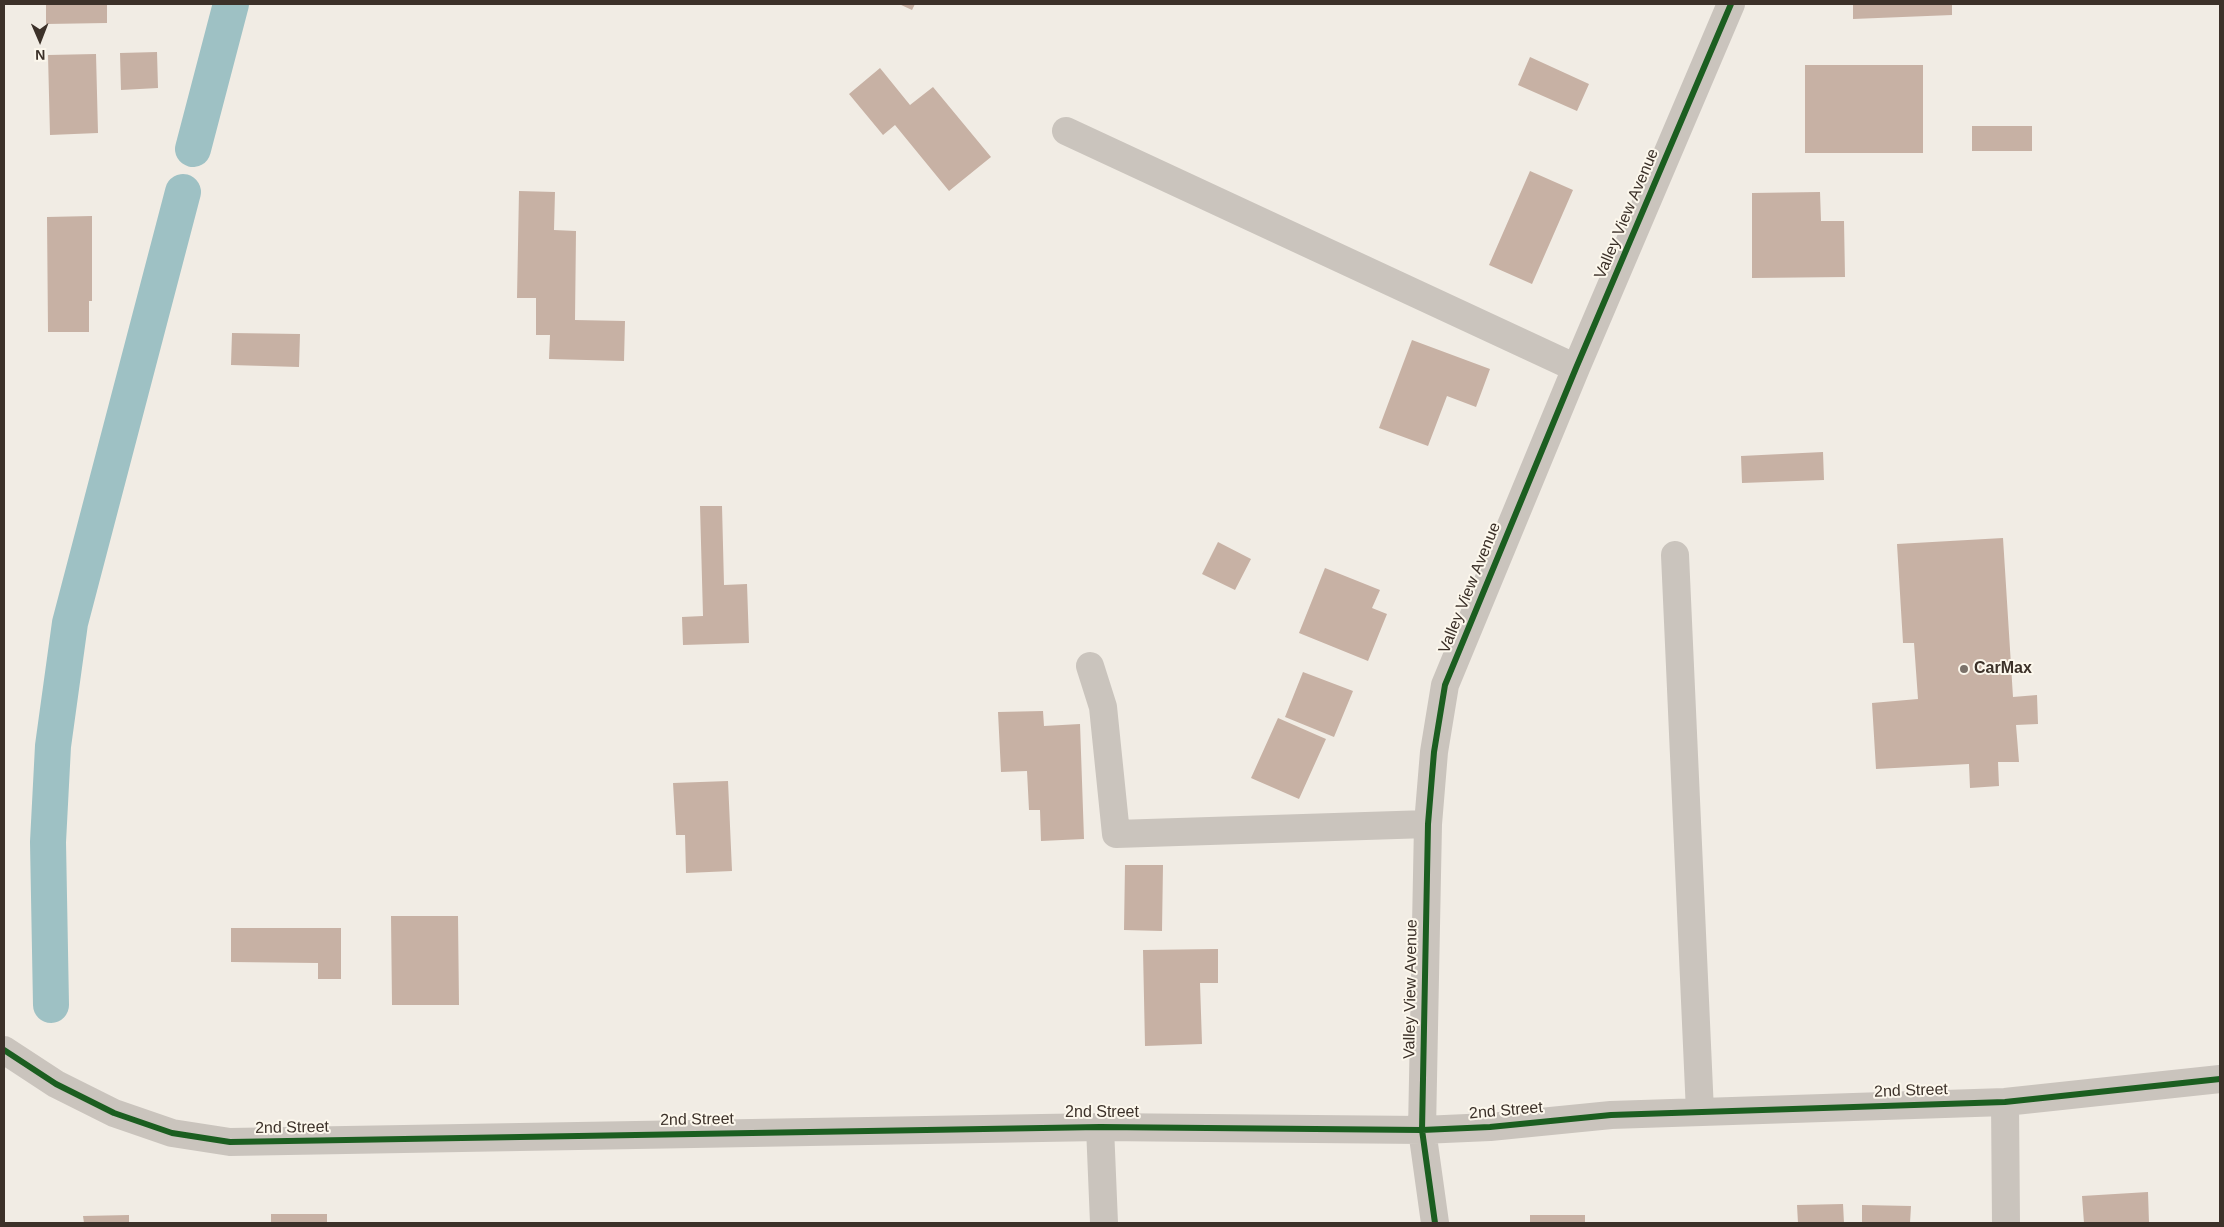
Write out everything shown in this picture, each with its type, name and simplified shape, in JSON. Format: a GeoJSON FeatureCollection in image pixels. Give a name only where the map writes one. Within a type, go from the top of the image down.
{"type":"FeatureCollection","features":[{"type":"Feature","properties":{"kind":"street","name":"Valley View Avenue"},"geometry":{"type":"LineString","coordinates":[[1434,1223],[1422,1130],[1428,824],[1434,752],[1445,685],[1576,368],[1731,4]]}},
{"type":"Feature","properties":{"kind":"street"},"geometry":{"type":"LineString","coordinates":[[1066,131],[1576,368]]}},
{"type":"Feature","properties":{"kind":"street"},"geometry":{"type":"LineString","coordinates":[[1675,555],[1700,1112]]}},
{"type":"Feature","properties":{"kind":"street"},"geometry":{"type":"LineString","coordinates":[[1090,666],[1103,707],[1116,834],[1428,824]]}},
{"type":"Feature","properties":{"kind":"street","name":"2nd Street"},"geometry":{"type":"LineString","coordinates":[[4,1050],[56,1084],[114,1113],[172,1133],[230,1142],[1100,1127],[1422,1130],[1490,1127],[1611,1115],[2005,1102],[2220,1079]]}},
{"type":"Feature","properties":{"kind":"street"},"geometry":{"type":"LineString","coordinates":[[2005,1102],[2006,1223]]}},
{"type":"Feature","properties":{"kind":"street"},"geometry":{"type":"LineString","coordinates":[[1100,1127],[1104,1223]]}},
{"type":"Feature","properties":{"kind":"building"},"geometry":{"type":"Polygon","coordinates":[[[46,4],[107,4],[107,23],[46,24],[46,4]]]}},
{"type":"Feature","properties":{"kind":"building"},"geometry":{"type":"Polygon","coordinates":[[[899,4],[915,4],[912,10],[899,4]]]}},
{"type":"Feature","properties":{"kind":"building"},"geometry":{"type":"Polygon","coordinates":[[[1853,4],[1952,4],[1952,15],[1853,19],[1853,4]]]}},
{"type":"Feature","properties":{"kind":"building"},"geometry":{"type":"Polygon","coordinates":[[[157,52],[158,88],[121,90],[120,53],[157,52]]]}},
{"type":"Feature","properties":{"kind":"building"},"geometry":{"type":"Polygon","coordinates":[[[96,54],[98,133],[50,135],[48,55],[96,54]]]}},
{"type":"Feature","properties":{"kind":"building"},"geometry":{"type":"Polygon","coordinates":[[[1530,57],[1589,84],[1577,111],[1518,85],[1530,57]]]}},
{"type":"Feature","properties":{"kind":"building"},"geometry":{"type":"Polygon","coordinates":[[[1805,65],[1923,65],[1923,153],[1805,153],[1805,65]]]}},
{"type":"Feature","properties":{"kind":"building"},"geometry":{"type":"Polygon","coordinates":[[[880,68],[910,105],[933,87],[991,157],[949,191],[895,125],[883,135],[849,94],[880,68]]]}},
{"type":"Feature","properties":{"kind":"building"},"geometry":{"type":"Polygon","coordinates":[[[1972,126],[2032,126],[2032,151],[1972,151],[1972,126]]]}},
{"type":"Feature","properties":{"kind":"building"},"geometry":{"type":"Polygon","coordinates":[[[1530,171],[1573,190],[1532,284],[1489,265],[1530,171]]]}},
{"type":"Feature","properties":{"kind":"building"},"geometry":{"type":"Polygon","coordinates":[[[519,191],[555,192],[554,230],[576,231],[575,320],[625,321],[624,361],[549,359],[550,335],[536,335],[536,298],[517,298],[519,191]]]}},
{"type":"Feature","properties":{"kind":"building"},"geometry":{"type":"Polygon","coordinates":[[[1820,192],[1821,221],[1844,221],[1845,277],[1752,278],[1752,193],[1820,192]]]}},
{"type":"Feature","properties":{"kind":"building"},"geometry":{"type":"Polygon","coordinates":[[[92,216],[92,301],[89,301],[89,332],[48,332],[47,217],[92,216]]]}},
{"type":"Feature","properties":{"kind":"building"},"geometry":{"type":"Polygon","coordinates":[[[232,333],[300,334],[299,367],[231,365],[232,333]]]}},
{"type":"Feature","properties":{"kind":"building"},"geometry":{"type":"Polygon","coordinates":[[[1412,340],[1490,369],[1476,407],[1447,396],[1428,446],[1379,428],[1412,340]]]}},
{"type":"Feature","properties":{"kind":"building"},"geometry":{"type":"Polygon","coordinates":[[[1823,452],[1824,480],[1742,483],[1741,456],[1823,452]]]}},
{"type":"Feature","properties":{"kind":"building"},"geometry":{"type":"Polygon","coordinates":[[[700,506],[722,506],[724,585],[747,584],[749,643],[683,645],[682,617],[703,616],[700,506]]]}},
{"type":"Feature","properties":{"kind":"building","name":"CarMax"},"geometry":{"type":"Polygon","coordinates":[[[2003,538],[2013,697],[2037,695],[2038,724],[2016,725],[2019,762],[1998,762],[1999,786],[1970,788],[1969,764],[1876,769],[1872,703],[1918,699],[1914,643],[1903,643],[1897,544],[2003,538]]]}},
{"type":"Feature","properties":{"kind":"building"},"geometry":{"type":"Polygon","coordinates":[[[1218,542],[1251,559],[1235,590],[1202,574],[1218,542]]]}},
{"type":"Feature","properties":{"kind":"building"},"geometry":{"type":"Polygon","coordinates":[[[1325,568],[1380,590],[1372,608],[1387,614],[1368,661],[1299,633],[1325,568]]]}},
{"type":"Feature","properties":{"kind":"building"},"geometry":{"type":"Polygon","coordinates":[[[1303,672],[1353,691],[1334,737],[1285,717],[1303,672]]]}},
{"type":"Feature","properties":{"kind":"building"},"geometry":{"type":"Polygon","coordinates":[[[1043,711],[1044,726],[1080,724],[1084,839],[1041,841],[1040,810],[1029,810],[1027,771],[1001,772],[998,712],[1043,711]]]}},
{"type":"Feature","properties":{"kind":"building"},"geometry":{"type":"Polygon","coordinates":[[[1278,718],[1326,739],[1299,799],[1251,778],[1278,718]]]}},
{"type":"Feature","properties":{"kind":"building"},"geometry":{"type":"Polygon","coordinates":[[[728,781],[732,871],[686,873],[685,835],[676,835],[673,783],[728,781]]]}},
{"type":"Feature","properties":{"kind":"building"},"geometry":{"type":"Polygon","coordinates":[[[1125,865],[1163,865],[1162,931],[1124,930],[1125,865]]]}},
{"type":"Feature","properties":{"kind":"building"},"geometry":{"type":"Polygon","coordinates":[[[391,916],[458,916],[459,1005],[392,1005],[391,916]]]}},
{"type":"Feature","properties":{"kind":"building"},"geometry":{"type":"Polygon","coordinates":[[[231,928],[341,928],[341,979],[318,979],[318,963],[231,962],[231,928]]]}},
{"type":"Feature","properties":{"kind":"building"},"geometry":{"type":"Polygon","coordinates":[[[1218,949],[1218,983],[1200,983],[1202,1044],[1145,1046],[1143,950],[1218,949]]]}},
{"type":"Feature","properties":{"kind":"building"},"geometry":{"type":"Polygon","coordinates":[[[2148,1192],[2149,1223],[2084,1223],[2082,1196],[2148,1192]]]}},
{"type":"Feature","properties":{"kind":"building"},"geometry":{"type":"Polygon","coordinates":[[[1843,1204],[1844,1223],[1798,1223],[1797,1205],[1843,1204]]]}},
{"type":"Feature","properties":{"kind":"building"},"geometry":{"type":"Polygon","coordinates":[[[1862,1205],[1911,1206],[1910,1223],[1862,1223],[1862,1205]]]}},
{"type":"Feature","properties":{"kind":"building"},"geometry":{"type":"Polygon","coordinates":[[[271,1214],[327,1214],[327,1223],[271,1223],[271,1214]]]}},
{"type":"Feature","properties":{"kind":"building"},"geometry":{"type":"Polygon","coordinates":[[[129,1215],[129,1223],[84,1223],[83,1216],[129,1215]]]}},
{"type":"Feature","properties":{"kind":"building"},"geometry":{"type":"Polygon","coordinates":[[[1530,1215],[1585,1215],[1585,1223],[1530,1223],[1530,1215]]]}},
{"type":"Feature","properties":{"kind":"waterway"},"geometry":{"type":"LineString","coordinates":[[193,149],[231,4]]}},
{"type":"Feature","properties":{"kind":"waterway"},"geometry":{"type":"LineString","coordinates":[[51,1005],[48,842],[53,746],[70,623],[183,192]]}},
{"type":"Feature","properties":{"kind":"cycle path"},"geometry":{"type":"LineString","coordinates":[[1435,1223],[1422,1130],[1428,824],[1434,752],[1445,685],[1576,368],[1731,4]]}},
{"type":"Feature","properties":{"kind":"cycle path"},"geometry":{"type":"LineString","coordinates":[[4,1050],[56,1084],[114,1113],[172,1133],[230,1142],[1100,1127],[1422,1130],[1490,1127],[1611,1115],[2005,1102],[2220,1079]]}},
{"type":"Feature","properties":{"kind":"place","name":"CarMax"},"geometry":{"type":"Point","coordinates":[1964,669]}}]}
